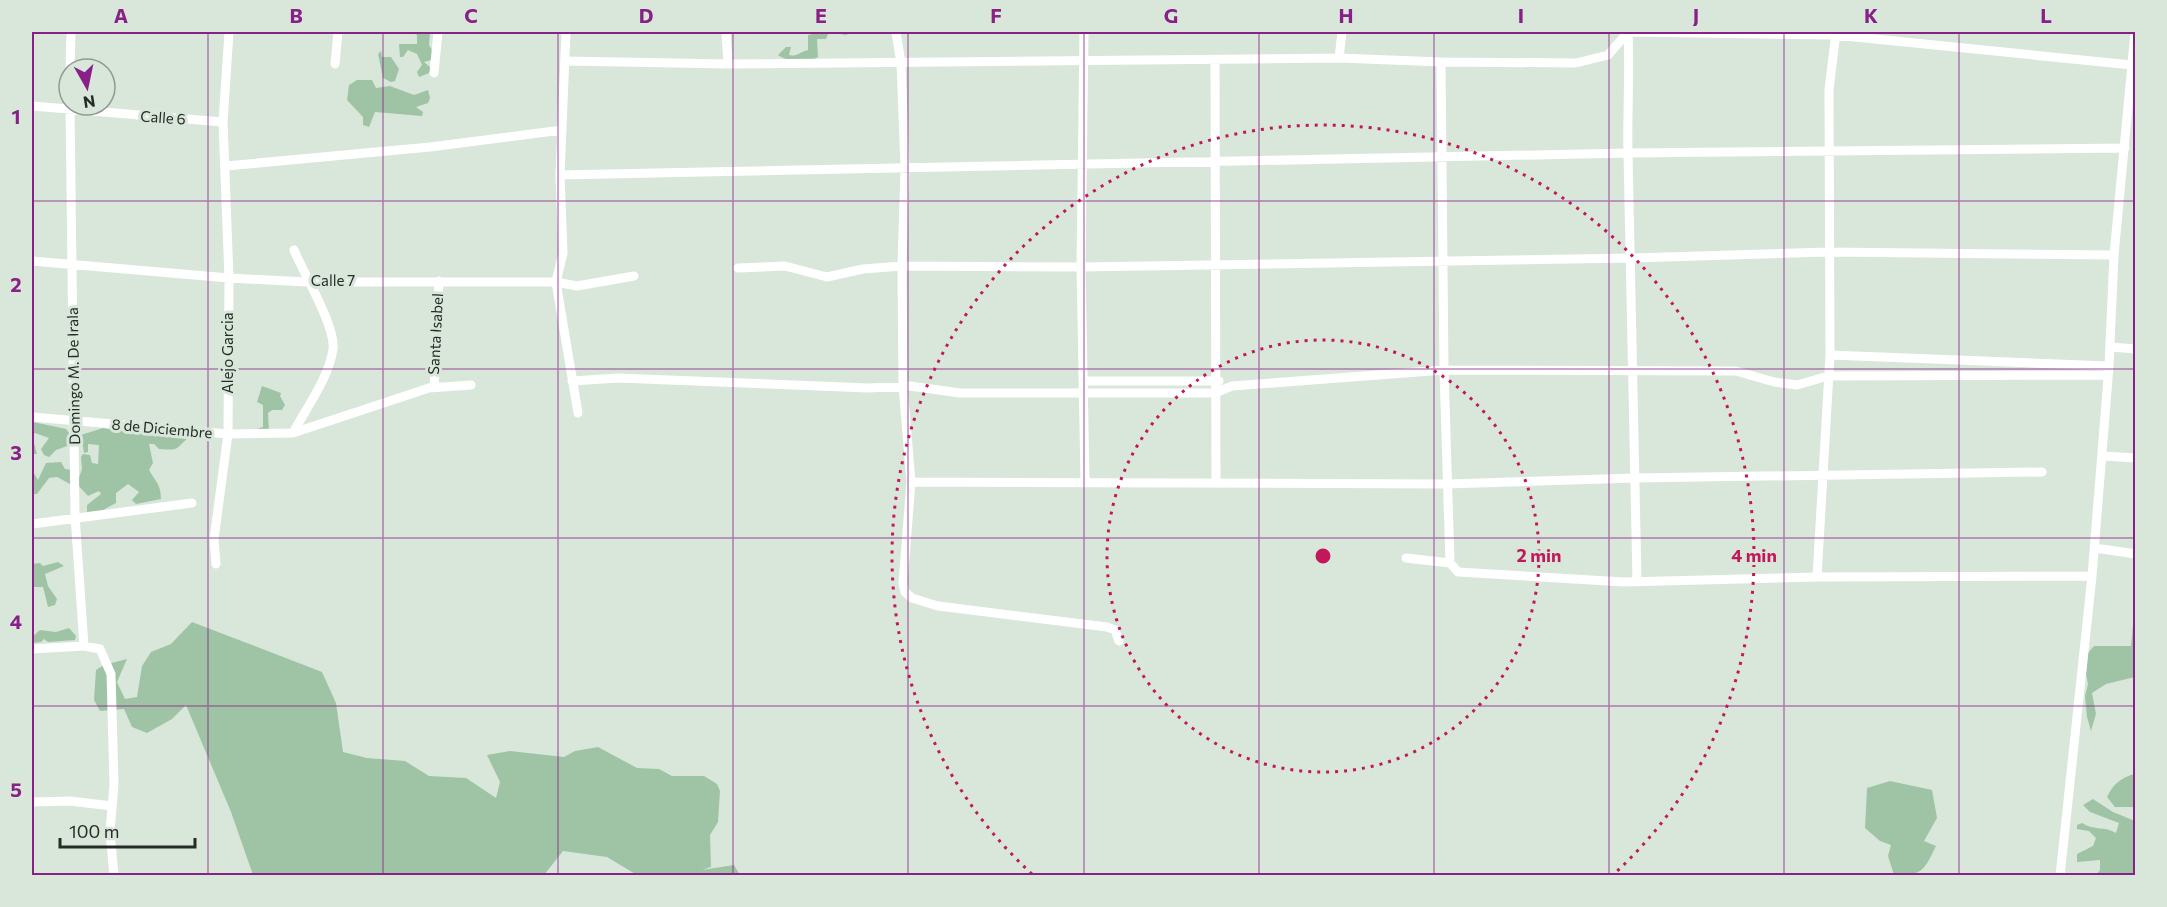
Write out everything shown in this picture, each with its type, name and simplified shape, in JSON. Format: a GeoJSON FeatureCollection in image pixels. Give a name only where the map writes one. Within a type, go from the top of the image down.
{"type":"FeatureCollection","features":[{"type":"Feature","properties":{"kind":"street"},"geometry":{"type":"LineString","coordinates":[[70,57],[71,32]]}},
{"type":"Feature","properties":{"kind":"street","name":"Alejo Garcia"},"geometry":{"type":"LineString","coordinates":[[216,564],[214,539],[228,434],[229,278],[223,122],[229,32]]}},
{"type":"Feature","properties":{"kind":"street"},"geometry":{"type":"LineString","coordinates":[[335,64],[338,32]]}},
{"type":"Feature","properties":{"kind":"street"},"geometry":{"type":"LineString","coordinates":[[434,73],[438,32]]}},
{"type":"Feature","properties":{"kind":"street"},"geometry":{"type":"LineString","coordinates":[[566,32],[560,175],[563,253],[556,282],[578,413]]}},
{"type":"Feature","properties":{"kind":"street"},"geometry":{"type":"LineString","coordinates":[[726,32],[728,64]]}},
{"type":"Feature","properties":{"kind":"street"},"geometry":{"type":"LineString","coordinates":[[896,32],[901,63],[905,167],[902,266],[903,386],[911,482],[903,583],[905,592],[912,598],[938,606],[1107,627],[1115,630],[1119,641]]}},
{"type":"Feature","properties":{"kind":"street"},"geometry":{"type":"LineString","coordinates":[[1084,32],[1081,267],[1085,482]]}},
{"type":"Feature","properties":{"kind":"street"},"geometry":{"type":"LineString","coordinates":[[1339,58],[1342,32]]}},
{"type":"Feature","properties":{"kind":"street"},"geometry":{"type":"LineString","coordinates":[[566,61],[728,64],[1339,58],[1441,62],[1586,61],[1608,55],[1628,32],[1835,33],[2132,64]]}},
{"type":"Feature","properties":{"kind":"street"},"geometry":{"type":"LineString","coordinates":[[1628,32],[1628,153],[1638,581]]}},
{"type":"Feature","properties":{"kind":"street"},"geometry":{"type":"LineString","coordinates":[[2060,876],[2095,548],[2109,370],[2114,255],[2135,32]]}},
{"type":"Feature","properties":{"kind":"street"},"geometry":{"type":"LineString","coordinates":[[1817,577],[1830,355],[1828,153],[1829,90],[1835,33]]}},
{"type":"Feature","properties":{"kind":"street"},"geometry":{"type":"LineString","coordinates":[[1215,60],[1216,483]]}},
{"type":"Feature","properties":{"kind":"street"},"geometry":{"type":"LineString","coordinates":[[1441,62],[1442,260],[1447,484],[1450,563],[1458,572],[1638,581],[1817,577],[2092,576]]}},
{"type":"Feature","properties":{"kind":"street","name":"Calle 6"},"geometry":{"type":"LineString","coordinates":[[32,106],[57,107]]}},
{"type":"Feature","properties":{"kind":"street","name":"Calle 6"},"geometry":{"type":"LineString","coordinates":[[117,112],[223,122]]}},
{"type":"Feature","properties":{"kind":"street","name":"Domingo M. De Irala"},"geometry":{"type":"LineString","coordinates":[[70,117],[75,516],[84,646]]}},
{"type":"Feature","properties":{"kind":"street"},"geometry":{"type":"LineString","coordinates":[[225,166],[430,147],[562,129]]}},
{"type":"Feature","properties":{"kind":"street"},"geometry":{"type":"LineString","coordinates":[[560,175],[1082,165],[1214,160],[2125,148]]}},
{"type":"Feature","properties":{"kind":"street"},"geometry":{"type":"LineString","coordinates":[[293,433],[326,371],[333,349],[332,332],[294,250]]}},
{"type":"Feature","properties":{"kind":"street"},"geometry":{"type":"LineString","coordinates":[[738,268],[785,266],[827,277],[863,268],[902,266],[1081,267],[1632,258],[1828,252],[2114,255]]}},
{"type":"Feature","properties":{"kind":"street","name":"Calle 7"},"geometry":{"type":"LineString","coordinates":[[32,261],[229,278],[307,282],[556,282],[577,286],[634,276]]}},
{"type":"Feature","properties":{"kind":"street","name":"Santa Isabel"},"geometry":{"type":"LineString","coordinates":[[434,387],[439,281]]}},
{"type":"Feature","properties":{"kind":"street"},"geometry":{"type":"LineString","coordinates":[[2110,347],[2136,349]]}},
{"type":"Feature","properties":{"kind":"street"},"geometry":{"type":"LineString","coordinates":[[1830,355],[2109,370]]}},
{"type":"Feature","properties":{"kind":"street"},"geometry":{"type":"LineString","coordinates":[[572,381],[618,378],[857,387],[903,386],[960,393],[1215,393],[1232,386],[1444,370],[1736,371],[1774,382],[1797,385],[1828,376],[2109,370]]}},
{"type":"Feature","properties":{"kind":"street"},"geometry":{"type":"LineString","coordinates":[[1083,381],[1215,381],[1232,386]]}},
{"type":"Feature","properties":{"kind":"street","name":"8 de Diciembre"},"geometry":{"type":"LineString","coordinates":[[32,417],[228,434],[293,433],[434,387],[471,384]]}},
{"type":"Feature","properties":{"kind":"street"},"geometry":{"type":"LineString","coordinates":[[2103,456],[2136,458]]}},
{"type":"Feature","properties":{"kind":"street"},"geometry":{"type":"LineString","coordinates":[[911,482],[1447,484],[1635,478],[2042,472]]}},
{"type":"Feature","properties":{"kind":"street"},"geometry":{"type":"LineString","coordinates":[[32,524],[75,516],[192,503]]}},
{"type":"Feature","properties":{"kind":"street"},"geometry":{"type":"LineString","coordinates":[[2095,548],[2136,554]]}},
{"type":"Feature","properties":{"kind":"street"},"geometry":{"type":"LineString","coordinates":[[1406,558],[1450,563]]}},
{"type":"Feature","properties":{"kind":"street"},"geometry":{"type":"LineString","coordinates":[[32,649],[84,646],[100,650],[111,674],[112,806],[110,832],[114,876]]}},
{"type":"Feature","properties":{"kind":"street"},"geometry":{"type":"LineString","coordinates":[[32,802],[69,801],[112,806]]}},
{"type":"Feature","properties":{"kind":"green space"},"geometry":{"type":"Polygon","coordinates":[[[412,32],[430,32],[429,45],[434,53],[431,60],[424,62],[431,68],[429,73],[419,77],[417,72],[422,65],[417,54],[408,50],[403,57],[400,57],[399,44],[417,44],[417,35],[412,32]]]}},
{"type":"Feature","properties":{"kind":"green space"},"geometry":{"type":"Polygon","coordinates":[[[829,32],[826,39],[817,39],[818,57],[798,61],[778,55],[786,47],[791,47],[789,55],[808,50],[808,35],[829,32]]]}},
{"type":"Feature","properties":{"kind":"green space"},"geometry":{"type":"Polygon","coordinates":[[[829,32],[852,32],[846,35],[829,32]]]}},
{"type":"Feature","properties":{"kind":"green space"},"geometry":{"type":"Polygon","coordinates":[[[381,51],[382,57],[391,57],[399,69],[395,81],[391,82],[383,78],[378,54],[381,51]]]}},
{"type":"Feature","properties":{"kind":"green space"},"geometry":{"type":"Polygon","coordinates":[[[357,80],[372,80],[376,88],[390,86],[414,95],[428,90],[430,98],[428,103],[416,107],[423,112],[422,116],[375,112],[369,127],[363,125],[363,117],[347,100],[349,85],[357,80]]]}},
{"type":"Feature","properties":{"kind":"green space"},"geometry":{"type":"Polygon","coordinates":[[[262,386],[281,393],[280,396],[285,405],[282,410],[272,410],[268,413],[269,432],[257,431],[263,427],[263,405],[257,402],[262,386]]]}},
{"type":"Feature","properties":{"kind":"green space"},"geometry":{"type":"Polygon","coordinates":[[[33,422],[66,429],[69,433],[67,446],[56,450],[49,457],[44,455],[41,449],[49,438],[35,433],[33,435],[33,422]]]}},
{"type":"Feature","properties":{"kind":"green space"},"geometry":{"type":"Polygon","coordinates":[[[103,428],[187,439],[178,448],[173,449],[159,449],[154,444],[149,444],[153,463],[149,470],[159,487],[161,499],[136,504],[132,500],[139,492],[128,484],[116,493],[116,503],[103,510],[87,512],[87,505],[101,494],[99,491],[88,496],[77,484],[82,469],[81,457],[83,454],[90,455],[92,463],[98,464],[99,445],[88,444],[88,452],[84,453],[81,435],[103,428]]]}},
{"type":"Feature","properties":{"kind":"green space"},"geometry":{"type":"Polygon","coordinates":[[[32,438],[37,454],[32,452],[32,438]]]}},
{"type":"Feature","properties":{"kind":"green space"},"geometry":{"type":"Polygon","coordinates":[[[61,462],[65,469],[73,470],[70,484],[57,477],[49,478],[37,494],[32,494],[32,470],[38,480],[46,463],[61,462]]]}},
{"type":"Feature","properties":{"kind":"green space"},"geometry":{"type":"Polygon","coordinates":[[[58,562],[64,566],[45,574],[48,586],[57,599],[55,605],[48,607],[43,587],[32,587],[32,564],[40,563],[43,566],[58,562]]]}},
{"type":"Feature","properties":{"kind":"green space"},"geometry":{"type":"Polygon","coordinates":[[[192,622],[322,672],[336,703],[343,752],[367,758],[405,761],[429,776],[466,778],[496,798],[500,782],[487,755],[510,751],[564,757],[575,751],[598,747],[637,768],[659,769],[672,776],[704,776],[717,784],[720,791],[718,822],[710,835],[711,867],[702,870],[734,865],[740,875],[637,875],[607,857],[563,851],[544,875],[253,875],[231,812],[186,705],[172,719],[147,733],[132,727],[124,709],[100,711],[94,700],[96,670],[104,665],[127,659],[117,682],[125,699],[137,697],[142,666],[151,652],[171,644],[192,622]]]}},
{"type":"Feature","properties":{"kind":"green space"},"geometry":{"type":"Polygon","coordinates":[[[2133,624],[2136,624],[2135,677],[2106,684],[2092,693],[2096,714],[2091,731],[2085,696],[2088,684],[2086,674],[2088,653],[2094,646],[2131,646],[2133,624]]]}},
{"type":"Feature","properties":{"kind":"green space"},"geometry":{"type":"Polygon","coordinates":[[[69,628],[76,636],[75,640],[48,642],[44,639],[41,642],[32,643],[32,637],[40,630],[56,632],[69,628]]]}},
{"type":"Feature","properties":{"kind":"green space"},"geometry":{"type":"Polygon","coordinates":[[[2135,774],[2135,807],[2115,807],[2107,797],[2109,792],[2118,782],[2135,774]]]}},
{"type":"Feature","properties":{"kind":"green space"},"geometry":{"type":"Polygon","coordinates":[[[1890,781],[1932,790],[1937,818],[1924,841],[1936,846],[1925,866],[1917,873],[1894,875],[1888,856],[1891,845],[1880,841],[1865,828],[1867,788],[1890,781]]]}},
{"type":"Feature","properties":{"kind":"green space"},"geometry":{"type":"Polygon","coordinates":[[[2093,799],[2113,812],[2135,821],[2135,875],[2096,875],[2100,870],[2100,860],[2077,862],[2077,854],[2093,846],[2096,838],[2089,831],[2077,829],[2077,825],[2082,823],[2116,833],[2119,823],[2090,812],[2083,805],[2093,799]]]}}]}
